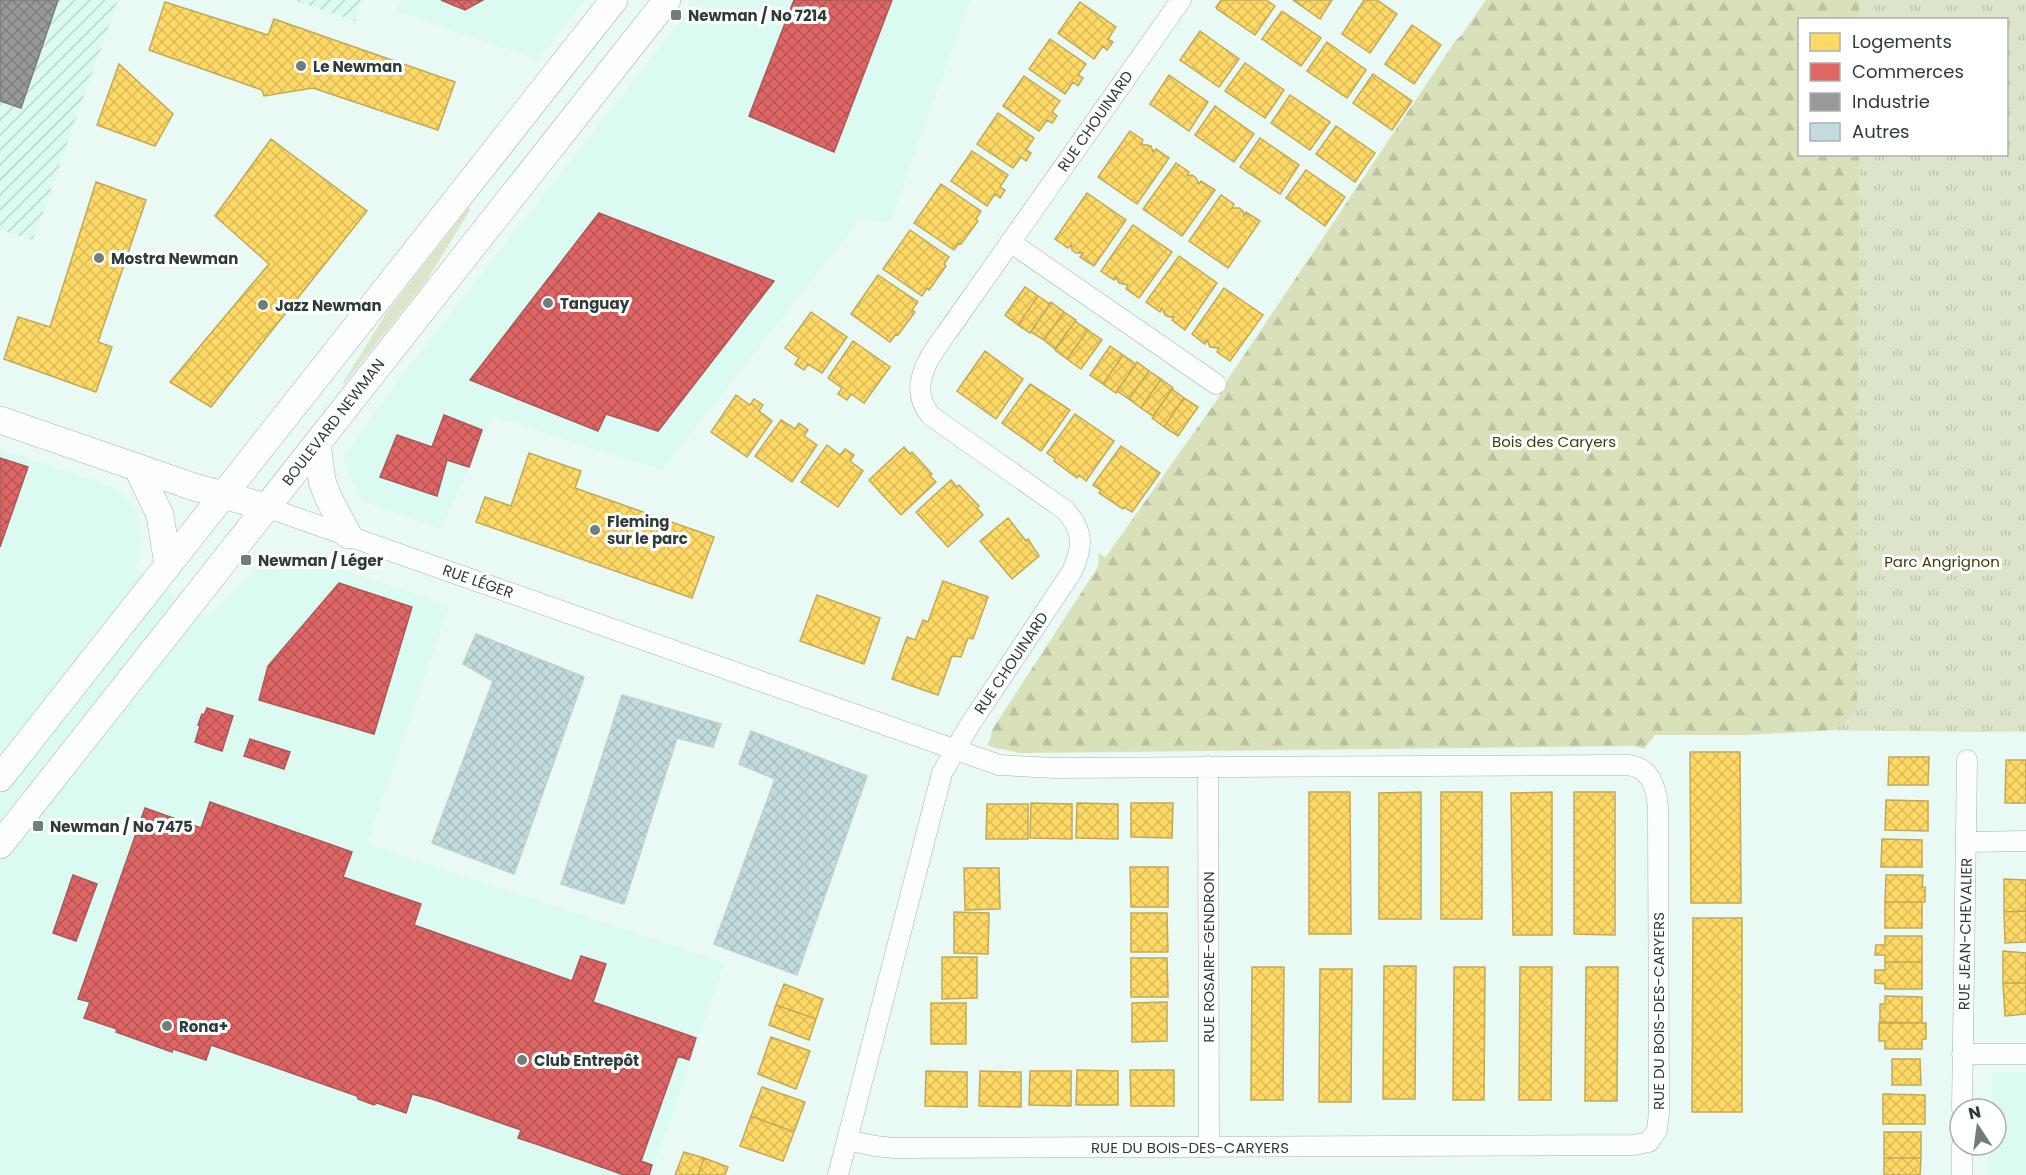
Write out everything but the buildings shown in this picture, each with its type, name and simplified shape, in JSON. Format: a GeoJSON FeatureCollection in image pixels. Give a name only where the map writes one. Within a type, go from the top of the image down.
{"type":"FeatureCollection","features":[{"type":"Feature","properties":{"kind":"main road"},"geometry":{"type":"LineString","coordinates":[[0,778],[614,0]]}},
{"type":"Feature","properties":{"kind":"main road","name":"BOULEVARD NEWMAN"},"geometry":{"type":"LineString","coordinates":[[0,845],[667,0]]}},
{"type":"Feature","properties":{"kind":"main road","name":"RUE LÉGER"},"geometry":{"type":"LineString","coordinates":[[0,420],[137,467],[266,507]]}},
{"type":"Feature","properties":{"kind":"main road"},"geometry":{"type":"LineString","coordinates":[[317,442],[322,481],[348,535]]}},
{"type":"Feature","properties":{"kind":"main road"},"geometry":{"type":"LineString","coordinates":[[137,467],[160,515],[168,565]]}},
{"type":"Feature","properties":{"kind":"street","name":"RUE CHOUINARD"},"geometry":{"type":"LineString","coordinates":[[838,1175],[940,778],[954,749],[1071,573],[1080,549],[1080,533],[1065,510],[937,421],[926,409],[920,394],[923,369],[1181,0]]}},
{"type":"Feature","properties":{"kind":"street"},"geometry":{"type":"LineString","coordinates":[[1010,242],[1216,384]]}},
{"type":"Feature","properties":{"kind":"street","name":"RUE LÉGER"},"geometry":{"type":"LineString","coordinates":[[266,507],[954,749]]}},
{"type":"Feature","properties":{"kind":"street","name":"RUE DU BOIS-DES-CARYERS"},"geometry":{"type":"LineString","coordinates":[[847,1140],[887,1148],[1633,1145],[1652,1140],[1657,1130],[1659,1113],[1658,807],[1654,784],[1646,772],[1639,767],[1628,765],[1055,768],[991,763],[954,749]]}},
{"type":"Feature","properties":{"kind":"street","name":"RUE JEAN-CHEVALIER"},"geometry":{"type":"LineString","coordinates":[[1962,1097],[1967,760]]}},
{"type":"Feature","properties":{"kind":"street","name":"RUE ROSAIRE-GENDRON"},"geometry":{"type":"LineString","coordinates":[[1208,766],[1209,1147]]}},
{"type":"Feature","properties":{"kind":"street"},"geometry":{"type":"LineString","coordinates":[[1966,842],[2026,841]]}},
{"type":"Feature","properties":{"kind":"street"},"geometry":{"type":"LineString","coordinates":[[1962,1054],[2026,1054]]}},
{"type":"Feature","properties":{"kind":"street"},"geometry":{"type":"LineString","coordinates":[[1962,1157],[1962,1175]]}},
{"type":"Feature","properties":{"kind":"shaded area"},"geometry":{"type":"Polygon","coordinates":[[[0,0],[118,0],[33,240],[0,230],[0,0]]]}},
{"type":"Feature","properties":{"kind":"shaded area"},"geometry":{"type":"Polygon","coordinates":[[[293,0],[361,0],[355,21],[293,0]]]}},
{"type":"Feature","properties":{"kind":"shaded area"},"geometry":{"type":"Polygon","coordinates":[[[401,0],[584,0],[538,60],[397,11],[401,0]]]}},
{"type":"Feature","properties":{"kind":"shaded area"},"geometry":{"type":"Polygon","coordinates":[[[697,0],[970,0],[890,222],[860,219],[662,470],[493,416],[441,528],[361,501],[343,457],[397,382],[697,0]]]}},
{"type":"Feature","properties":{"kind":"shaded area"},"geometry":{"type":"Polygon","coordinates":[[[0,449],[114,487],[136,508],[142,544],[135,569],[208,617],[258,565],[287,552],[449,605],[367,844],[724,963],[651,1175],[0,1175],[0,449]]]}},
{"type":"Feature","properties":{"kind":"shaded area"},"geometry":{"type":"Polygon","coordinates":[[[1992,1072],[2026,1072],[2026,1175],[1988,1175],[1988,1157],[2008,1157],[2008,1097],[1992,1097],[1992,1072]]]}},
{"type":"Feature","properties":{"kind":"green space","name":"Bois des Caryers"},"geometry":{"type":"Polygon","coordinates":[[[1486,0],[1859,0],[1859,18],[1798,18],[1798,156],[2008,156],[2026,173],[2026,558],[1990,732],[1835,730],[1746,735],[1655,735],[1644,749],[1634,746],[1020,753],[991,747],[987,744],[992,730],[1098,567],[1099,553],[1105,558],[1217,400],[1228,379],[1456,40],[1486,0]]]}},
{"type":"Feature","properties":{"kind":"green space","name":"Parc Angrignon"},"geometry":{"type":"Polygon","coordinates":[[[1859,0],[2026,0],[2026,732],[1835,730],[1857,711],[1859,156],[2008,156],[2008,18],[1859,18],[1859,0]]]}},
{"type":"Feature","properties":{"kind":"green space"},"geometry":{"type":"Polygon","coordinates":[[[468,208],[470,210],[427,280],[344,384],[387,312],[468,208]]]}},
{"type":"Feature","properties":{"kind":"place","name":"Newman / No 7214"},"geometry":{"type":"Point","coordinates":[676,15]}},
{"type":"Feature","properties":{"kind":"place","name":"Le Newman"},"geometry":{"type":"Point","coordinates":[301,66]}},
{"type":"Feature","properties":{"kind":"place","name":"Mostra Newman"},"geometry":{"type":"Point","coordinates":[99,258]}},
{"type":"Feature","properties":{"kind":"place","name":"Tanguay"},"geometry":{"type":"Point","coordinates":[548,303]}},
{"type":"Feature","properties":{"kind":"place","name":"Jazz Newman"},"geometry":{"type":"Point","coordinates":[263,305]}},
{"type":"Feature","properties":{"kind":"place","name":"Fleming sur le parc"},"geometry":{"type":"Point","coordinates":[595,530]}},
{"type":"Feature","properties":{"kind":"place","name":"Newman / Léger"},"geometry":{"type":"Point","coordinates":[246,560]}},
{"type":"Feature","properties":{"kind":"place","name":"Newman / No 7475"},"geometry":{"type":"Point","coordinates":[38,826]}},
{"type":"Feature","properties":{"kind":"place","name":"Rona+"},"geometry":{"type":"Point","coordinates":[167,1026]}},
{"type":"Feature","properties":{"kind":"place","name":"Club Entrepôt"},"geometry":{"type":"Point","coordinates":[522,1060]}}]}
